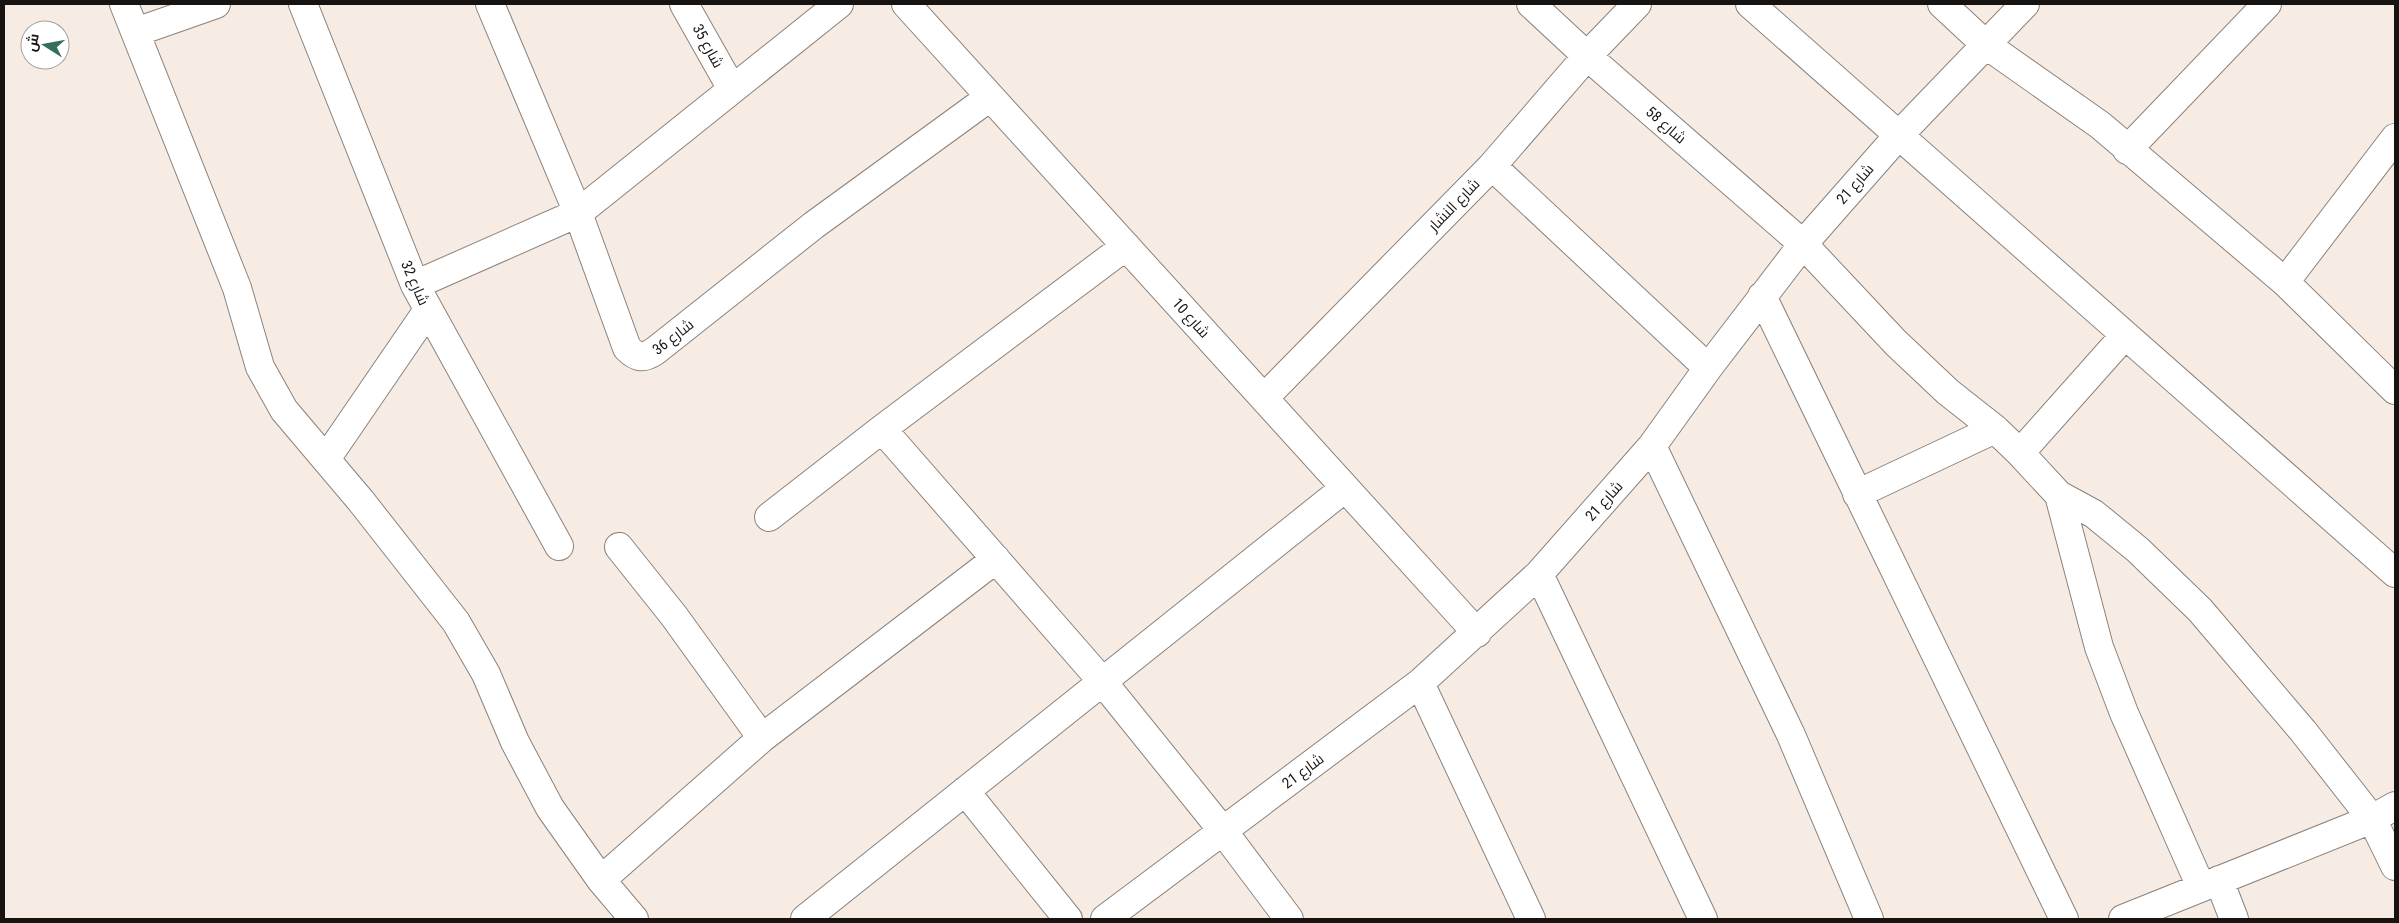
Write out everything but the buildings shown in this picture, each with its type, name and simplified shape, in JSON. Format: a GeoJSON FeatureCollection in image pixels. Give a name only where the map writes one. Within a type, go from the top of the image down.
{"type":"FeatureCollection","features":[{"type":"Feature","properties":{"kind":"street"},"geometry":{"type":"LineString","coordinates":[[124,4],[154,83],[238,288],[260,367],[284,410],[326,459],[456,622],[486,674],[515,742],[550,808],[601,880],[634,919]]}},
{"type":"Feature","properties":{"kind":"street"},"geometry":{"type":"LineString","coordinates":[[136,32],[216,4]]}},
{"type":"Feature","properties":{"kind":"street","name":"شارع 32"},"geometry":{"type":"LineString","coordinates":[[303,4],[415,285],[559,546]]}},
{"type":"Feature","properties":{"kind":"street","name":"شارع 36"},"geometry":{"type":"LineString","coordinates":[[490,4],[578,213],[627,348],[635,356],[646,357],[814,225],[990,97]]}},
{"type":"Feature","properties":{"kind":"street","name":"شارع 35"},"geometry":{"type":"LineString","coordinates":[[684,4],[732,89]]}},
{"type":"Feature","properties":{"kind":"street"},"geometry":{"type":"LineString","coordinates":[[415,285],[578,213],[839,4]]}},
{"type":"Feature","properties":{"kind":"street","name":"شارع 10"},"geometry":{"type":"LineString","coordinates":[[906,4],[1477,633]]}},
{"type":"Feature","properties":{"kind":"street","name":"شارع 58"},"geometry":{"type":"LineString","coordinates":[[1531,4],[1587,56],[1803,244],[1896,343],[1948,392],[1995,429],[2059,495]]}},
{"type":"Feature","properties":{"kind":"street","name":"شارع النشار"},"geometry":{"type":"LineString","coordinates":[[1264,398],[1492,166],[1587,56],[1637,4]]}},
{"type":"Feature","properties":{"kind":"street"},"geometry":{"type":"LineString","coordinates":[[1750,4],[2395,573]]}},
{"type":"Feature","properties":{"kind":"street"},"geometry":{"type":"LineString","coordinates":[[1942,4],[1985,44],[2100,125],[2127,150],[2285,282],[2395,390]]}},
{"type":"Feature","properties":{"kind":"street","name":"شارع 21"},"geometry":{"type":"LineString","coordinates":[[1105,919],[1420,683],[1477,633],[1539,574],[1652,446],[1708,368],[1803,244],[1898,136],[2025,4]]}},
{"type":"Feature","properties":{"kind":"street"},"geometry":{"type":"LineString","coordinates":[[2127,150],[2267,4]]}},
{"type":"Feature","properties":{"kind":"street"},"geometry":{"type":"LineString","coordinates":[[2285,282],[2395,138]]}},
{"type":"Feature","properties":{"kind":"street"},"geometry":{"type":"LineString","coordinates":[[1492,166],[1708,368]]}},
{"type":"Feature","properties":{"kind":"street"},"geometry":{"type":"LineString","coordinates":[[769,517],[882,429],[1126,246]]}},
{"type":"Feature","properties":{"kind":"street"},"geometry":{"type":"LineString","coordinates":[[1762,296],[2064,919]]}},
{"type":"Feature","properties":{"kind":"street"},"geometry":{"type":"LineString","coordinates":[[326,459],[428,310]]}},
{"type":"Feature","properties":{"kind":"street"},"geometry":{"type":"LineString","coordinates":[[2020,453],[2125,336]]}},
{"type":"Feature","properties":{"kind":"street"},"geometry":{"type":"LineString","coordinates":[[882,429],[1102,682],[1223,831],[1289,919]]}},
{"type":"Feature","properties":{"kind":"street"},"geometry":{"type":"LineString","coordinates":[[1857,494],[1995,429]]}},
{"type":"Feature","properties":{"kind":"street"},"geometry":{"type":"LineString","coordinates":[[1652,446],[1791,735],[1869,919]]}},
{"type":"Feature","properties":{"kind":"street"},"geometry":{"type":"LineString","coordinates":[[805,919],[1345,488]]}},
{"type":"Feature","properties":{"kind":"street"},"geometry":{"type":"LineString","coordinates":[[2059,495],[2094,514],[2124,538],[2200,610],[2303,731],[2384,813],[2395,866]]}},
{"type":"Feature","properties":{"kind":"street"},"geometry":{"type":"LineString","coordinates":[[2059,495],[2099,647],[2124,713],[2210,884],[2234,919]]}},
{"type":"Feature","properties":{"kind":"street"},"geometry":{"type":"LineString","coordinates":[[619,547],[674,616],[762,738]]}},
{"type":"Feature","properties":{"kind":"street"},"geometry":{"type":"LineString","coordinates":[[601,880],[762,738],[996,560]]}},
{"type":"Feature","properties":{"kind":"street"},"geometry":{"type":"LineString","coordinates":[[1539,574],[1703,919]]}},
{"type":"Feature","properties":{"kind":"street"},"geometry":{"type":"LineString","coordinates":[[1420,683],[1531,919]]}},
{"type":"Feature","properties":{"kind":"street"},"geometry":{"type":"LineString","coordinates":[[965,791],[1068,919]]}},
{"type":"Feature","properties":{"kind":"street"},"geometry":{"type":"LineString","coordinates":[[2123,919],[2384,813]]}}]}
